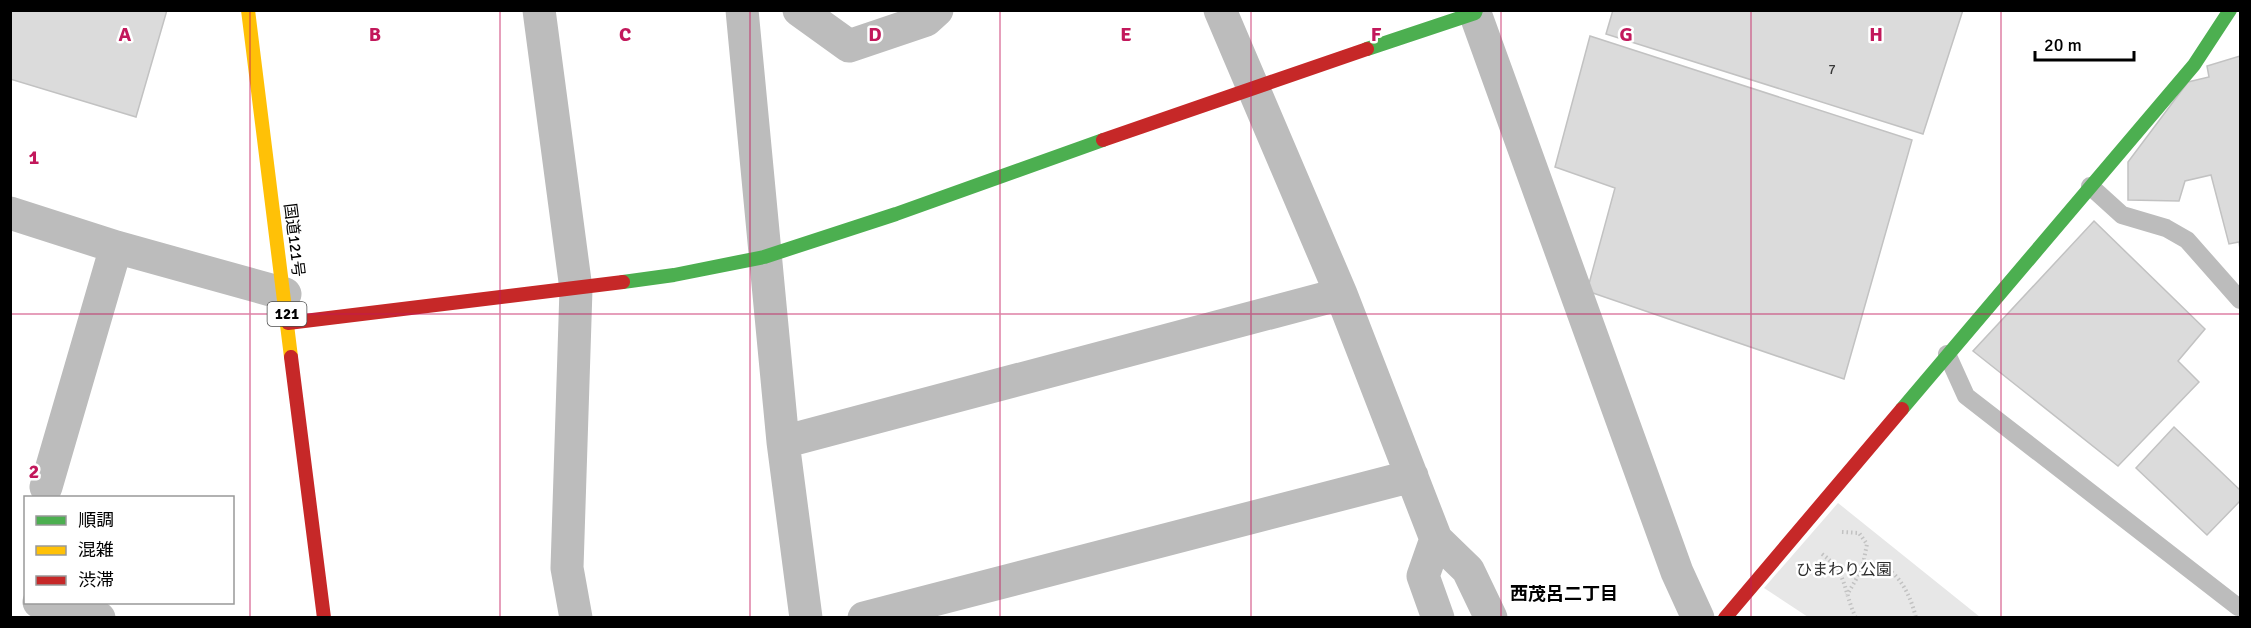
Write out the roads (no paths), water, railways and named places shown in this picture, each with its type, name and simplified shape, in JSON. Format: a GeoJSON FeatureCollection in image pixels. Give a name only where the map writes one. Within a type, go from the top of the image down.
{"type":"FeatureCollection","features":[{"type":"Feature","properties":{"kind":"main road","name":"国道121号"},"geometry":{"type":"LineString","coordinates":[[248,10],[324,618]]}},
{"type":"Feature","properties":{"kind":"main road"},"geometry":{"type":"LineString","coordinates":[[1725,618],[2194,65],[2229,10]]}},
{"type":"Feature","properties":{"kind":"main road"},"geometry":{"type":"LineString","coordinates":[[286,308],[576,289],[674,276],[764,257],[896,214],[1253,87],[1476,12]]}},
{"type":"Feature","properties":{"kind":"street"},"geometry":{"type":"LineString","coordinates":[[539,10],[576,289],[567,568],[576,618]]}},
{"type":"Feature","properties":{"kind":"street"},"geometry":{"type":"LineString","coordinates":[[742,10],[783,442],[806,618]]}},
{"type":"Feature","properties":{"kind":"street"},"geometry":{"type":"LineString","coordinates":[[799,10],[849,46],[926,20],[937,10]]}},
{"type":"Feature","properties":{"kind":"street"},"geometry":{"type":"LineString","coordinates":[[1220,10],[1341,294],[1436,539],[1468,570],[1491,618]]}},
{"type":"Feature","properties":{"kind":"street"},"geometry":{"type":"LineString","coordinates":[[1476,12],[1677,572],[1698,618]]}},
{"type":"Feature","properties":{"kind":"street"},"geometry":{"type":"LineString","coordinates":[[10,213],[117,247],[286,308]]}},
{"type":"Feature","properties":{"kind":"street"},"geometry":{"type":"LineString","coordinates":[[46,487],[117,247]]}},
{"type":"Feature","properties":{"kind":"street"},"geometry":{"type":"LineString","coordinates":[[783,442],[1341,294]]}},
{"type":"Feature","properties":{"kind":"street"},"geometry":{"type":"LineString","coordinates":[[864,618],[1412,476]]}},
{"type":"Feature","properties":{"kind":"street"},"geometry":{"type":"LineString","coordinates":[[1436,539],[1423,576],[1438,618]]}},
{"type":"Feature","properties":{"kind":"street"},"geometry":{"type":"LineString","coordinates":[[32,618],[38,604]]}},
{"type":"Feature","properties":{"kind":"street"},"geometry":{"type":"LineString","coordinates":[[42,604],[99,618]]}},
{"type":"Feature","properties":{"kind":"lane"},"geometry":{"type":"LineString","coordinates":[[2090,186],[2122,215],[2166,228],[2187,240],[2241,300]]}},
{"type":"Feature","properties":{"kind":"lane"},"geometry":{"type":"LineString","coordinates":[[1947,354],[1966,396],[2238,607],[2241,606]]}},
{"type":"Feature","properties":{"kind":"district","name":"西茂呂二丁目"},"geometry":{"type":"Point","coordinates":[1564,594]}},
{"type":"Feature","properties":{"kind":"park label","name":"ひまわり公園"},"geometry":{"type":"Point","coordinates":[1844,570]}}]}
